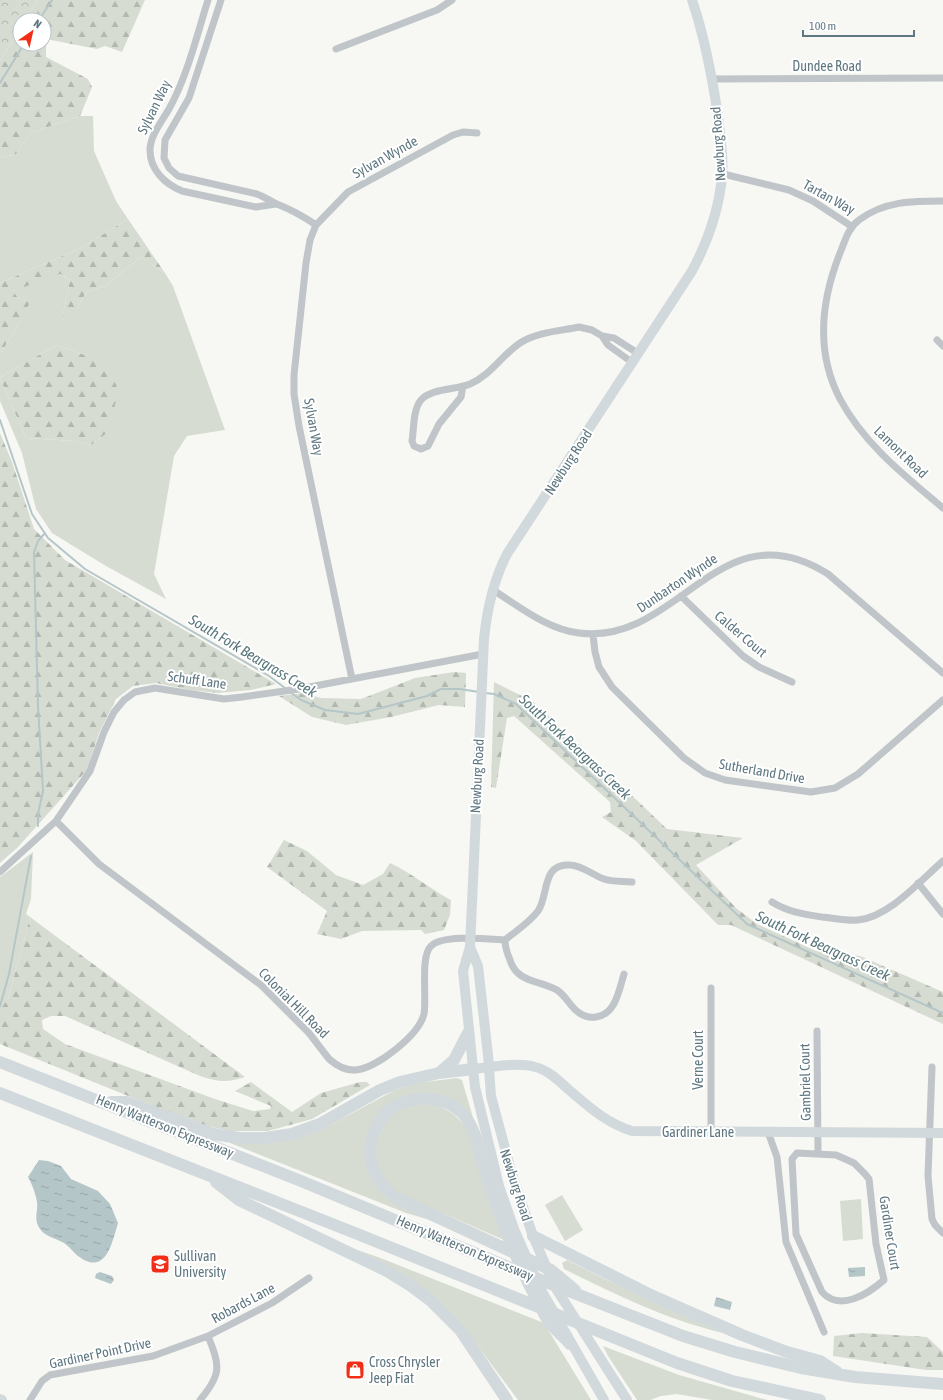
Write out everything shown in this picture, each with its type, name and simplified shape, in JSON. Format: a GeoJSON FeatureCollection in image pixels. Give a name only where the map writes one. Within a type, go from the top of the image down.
{"type":"FeatureCollection","features":[{"type":"Feature","properties":{"kind":"highway"},"geometry":{"type":"LineString","coordinates":[[439,1073],[454,1060],[468,1033]]}},
{"type":"Feature","properties":{"kind":"highway","name":"Henry Watterson Expressway"},"geometry":{"type":"LineString","coordinates":[[0,1062],[372,1209],[508,1267],[684,1336],[735,1352],[801,1368],[841,1375],[943,1384]]}},
{"type":"Feature","properties":{"kind":"highway"},"geometry":{"type":"LineString","coordinates":[[106,1103],[127,1102],[212,1134],[239,1138],[265,1138],[306,1130],[331,1119],[389,1085],[439,1073],[473,1069]]}},
{"type":"Feature","properties":{"kind":"highway","name":"Henry Watterson Expressway"},"geometry":{"type":"LineString","coordinates":[[0,1093],[677,1363],[732,1381],[820,1400]]}},
{"type":"Feature","properties":{"kind":"highway"},"geometry":{"type":"LineString","coordinates":[[570,1344],[549,1322],[529,1285],[511,1243],[484,1171],[474,1134],[461,1113],[440,1100],[422,1098],[404,1102],[388,1112],[376,1128],[370,1145],[370,1162],[380,1183],[388,1192],[396,1198],[480,1238],[551,1270],[586,1298]]}},
{"type":"Feature","properties":{"kind":"highway"},"geometry":{"type":"LineString","coordinates":[[205,1174],[239,1200],[385,1270],[426,1297],[460,1330],[507,1400]]}},
{"type":"Feature","properties":{"kind":"highway"},"geometry":{"type":"LineString","coordinates":[[533,1236],[653,1296],[742,1335],[787,1352],[820,1361],[841,1375]]}},
{"type":"Feature","properties":{"kind":"main road","name":"Newburg Road"},"geometry":{"type":"LineString","coordinates":[[604,1400],[570,1344],[540,1288],[523,1251],[493,1166],[477,1102],[468,1033],[463,971],[470,943],[483,654],[487,614],[493,590],[507,554],[636,359],[692,271],[707,242],[715,218],[723,174],[720,129],[712,79],[701,28],[692,0]]}},
{"type":"Feature","properties":{"kind":"main road","name":"Newburg Road"},"geometry":{"type":"LineString","coordinates":[[470,943],[478,966],[491,1096],[513,1178],[540,1255],[555,1287],[627,1400]]}},
{"type":"Feature","properties":{"kind":"main road","name":"Gardiner Lane"},"geometry":{"type":"LineString","coordinates":[[473,1069],[520,1065],[540,1068],[557,1079],[600,1116],[625,1129],[641,1132],[943,1133]]}},
{"type":"Feature","properties":{"kind":"street","name":"Sylvan Way"},"geometry":{"type":"LineString","coordinates":[[208,0],[179,87],[151,142],[150,157],[156,171],[167,183],[182,191],[256,207],[276,204]]}},
{"type":"Feature","properties":{"kind":"street","name":"Sylvan Way"},"geometry":{"type":"LineString","coordinates":[[221,0],[189,98],[165,140],[164,158],[169,168],[178,176],[258,194],[266,197],[276,204],[298,212],[316,224],[310,240],[306,263],[294,375],[294,394],[299,426],[352,678]]}},
{"type":"Feature","properties":{"kind":"street"},"geometry":{"type":"LineString","coordinates":[[336,49],[430,13],[452,0]]}},
{"type":"Feature","properties":{"kind":"street","name":"Dundee Road"},"geometry":{"type":"LineString","coordinates":[[712,79],[943,78]]}},
{"type":"Feature","properties":{"kind":"street"},"geometry":{"type":"LineString","coordinates":[[160,124],[170,130]]}},
{"type":"Feature","properties":{"kind":"street","name":"Sylvan Wynde"},"geometry":{"type":"LineString","coordinates":[[316,224],[348,192],[453,135],[463,132],[477,133]]}},
{"type":"Feature","properties":{"kind":"street","name":"Tartan Way"},"geometry":{"type":"LineString","coordinates":[[723,174],[789,190],[812,201],[851,226],[866,215],[888,205],[905,202],[943,201]]}},
{"type":"Feature","properties":{"kind":"street","name":"Lamont Road"},"geometry":{"type":"LineString","coordinates":[[851,226],[835,266],[824,309],[823,346],[830,375],[841,400],[867,438],[893,466],[943,508]]}},
{"type":"Feature","properties":{"kind":"street"},"geometry":{"type":"LineString","coordinates":[[463,386],[461,397],[439,424],[428,446],[421,449],[414,446],[412,441],[418,407],[421,400],[434,393],[463,386],[481,379],[519,344],[528,338],[579,327],[592,330],[602,336],[614,338],[636,359]]}},
{"type":"Feature","properties":{"kind":"street"},"geometry":{"type":"LineString","coordinates":[[937,340],[943,346]]}},
{"type":"Feature","properties":{"kind":"street","name":"Dunbarton Wynde"},"geometry":{"type":"LineString","coordinates":[[493,590],[554,627],[578,633],[593,634],[620,631],[651,618],[717,570],[737,561],[768,556],[800,560],[828,574],[943,673]]}},
{"type":"Feature","properties":{"kind":"street","name":"Calder Court"},"geometry":{"type":"LineString","coordinates":[[681,596],[743,656],[759,667],[792,682]]}},
{"type":"Feature","properties":{"kind":"street","name":"Sutherland Drive"},"geometry":{"type":"LineString","coordinates":[[593,634],[594,652],[599,667],[612,688],[684,758],[706,773],[725,780],[806,792],[835,788],[858,774],[943,700]]}},
{"type":"Feature","properties":{"kind":"street","name":"Schuff Lane"},"geometry":{"type":"LineString","coordinates":[[0,872],[56,821],[90,771],[104,732],[114,712],[129,696],[148,688],[174,690],[224,699],[299,689],[483,654]]}},
{"type":"Feature","properties":{"kind":"street","name":"Colonial Hill Road"},"geometry":{"type":"LineString","coordinates":[[56,821],[86,853],[103,867],[257,982],[290,1013],[335,1064],[347,1070],[361,1069],[372,1065],[405,1042],[419,1027],[425,1006],[426,957],[431,945],[441,940],[470,943],[505,940]]}},
{"type":"Feature","properties":{"kind":"street"},"geometry":{"type":"LineString","coordinates":[[772,902],[782,909],[795,913],[848,920],[869,918],[883,912],[943,861]]}},
{"type":"Feature","properties":{"kind":"street"},"geometry":{"type":"LineString","coordinates":[[624,974],[613,1006],[609,1011],[598,1017],[586,1017],[576,1011],[557,991],[519,976],[512,967],[505,947],[505,940],[538,911],[544,898],[549,876],[557,867],[570,865],[606,880],[632,882]]}},
{"type":"Feature","properties":{"kind":"street"},"geometry":{"type":"LineString","coordinates":[[918,883],[943,914]]}},
{"type":"Feature","properties":{"kind":"street","name":"Verne Court"},"geometry":{"type":"LineString","coordinates":[[711,988],[711,1132]]}},
{"type":"Feature","properties":{"kind":"street","name":"Gambriel Court"},"geometry":{"type":"LineString","coordinates":[[817,1031],[818,1132]]}},
{"type":"Feature","properties":{"kind":"street"},"geometry":{"type":"LineString","coordinates":[[932,1067],[928,1176],[932,1219],[935,1225],[943,1233]]}},
{"type":"Feature","properties":{"kind":"street"},"geometry":{"type":"LineString","coordinates":[[768,1132],[777,1157],[786,1242],[824,1332]]}},
{"type":"Feature","properties":{"kind":"street"},"geometry":{"type":"LineString","coordinates":[[818,1132],[818,1153]]}},
{"type":"Feature","properties":{"kind":"street","name":"Gardiner Court"},"geometry":{"type":"LineString","coordinates":[[797,1153],[818,1153],[836,1155],[845,1158],[863,1171],[869,1179],[876,1244],[884,1280],[871,1291],[852,1299],[837,1301],[822,1292],[796,1234],[792,1159],[797,1153]]}},
{"type":"Feature","properties":{"kind":"street","name":"Robards Lane"},"geometry":{"type":"LineString","coordinates":[[200,1400],[213,1384],[218,1370],[217,1358],[208,1336],[272,1304],[309,1278]]}},
{"type":"Feature","properties":{"kind":"street","name":"Gardiner Point Drive"},"geometry":{"type":"LineString","coordinates":[[30,1400],[42,1381],[50,1375],[153,1356],[208,1336]]}},
{"type":"Feature","properties":{"kind":"green space"},"geometry":{"type":"Polygon","coordinates":[[[0,0],[38,0],[30,12],[12,12],[12,42],[0,61],[0,0]]]}},
{"type":"Feature","properties":{"kind":"green space"},"geometry":{"type":"Polygon","coordinates":[[[38,0],[145,0],[122,52],[105,46],[97,49],[52,40],[52,12],[30,12],[38,0]]]}},
{"type":"Feature","properties":{"kind":"green space"},"geometry":{"type":"Polygon","coordinates":[[[12,42],[12,52],[46,52],[46,57],[88,79],[92,87],[80,116],[30,133],[16,154],[0,158],[0,61],[12,42]]]}},
{"type":"Feature","properties":{"kind":"green space"},"geometry":{"type":"Polygon","coordinates":[[[80,116],[93,116],[94,151],[116,201],[128,219],[81,248],[0,283],[0,158],[16,154],[30,133],[80,116]]]}},
{"type":"Feature","properties":{"kind":"green space"},"geometry":{"type":"Polygon","coordinates":[[[128,219],[165,273],[141,257],[105,286],[86,292],[77,309],[69,319],[62,319],[70,280],[60,274],[13,291],[18,298],[30,302],[19,324],[0,354],[0,283],[81,248],[128,219]]]}},
{"type":"Feature","properties":{"kind":"green space"},"geometry":{"type":"Polygon","coordinates":[[[141,257],[165,273],[173,286],[225,430],[187,436],[174,456],[154,574],[166,599],[106,566],[52,533],[36,509],[22,453],[0,401],[0,378],[26,438],[74,441],[91,445],[107,433],[99,357],[90,357],[57,345],[0,377],[0,354],[19,324],[29,302],[18,298],[13,291],[35,281],[59,274],[70,280],[62,319],[77,309],[86,292],[105,286],[141,257]]]}},
{"type":"Feature","properties":{"kind":"green space"},"geometry":{"type":"Polygon","coordinates":[[[57,345],[90,357],[99,357],[107,366],[119,391],[107,433],[91,445],[74,441],[26,438],[0,378],[57,345]]]}},
{"type":"Feature","properties":{"kind":"green space"},"geometry":{"type":"Polygon","coordinates":[[[0,433],[12,462],[34,529],[65,560],[276,684],[251,690],[218,693],[190,690],[156,683],[133,686],[116,699],[99,733],[87,770],[18,847],[0,863],[0,433]]]}},
{"type":"Feature","properties":{"kind":"green space"},"geometry":{"type":"Polygon","coordinates":[[[454,672],[466,673],[465,707],[439,705],[391,717],[346,725],[312,717],[279,696],[303,693],[321,698],[361,699],[415,678],[454,672]]]}},
{"type":"Feature","properties":{"kind":"green space"},"geometry":{"type":"Polygon","coordinates":[[[494,682],[534,702],[667,829],[743,838],[696,865],[736,908],[757,924],[816,951],[860,956],[943,992],[943,1024],[731,925],[718,925],[636,841],[602,817],[611,812],[610,802],[514,716],[507,718],[496,788],[491,787],[494,682]]]}},
{"type":"Feature","properties":{"kind":"green space"},"geometry":{"type":"Polygon","coordinates":[[[284,840],[307,851],[336,875],[363,885],[383,874],[390,863],[398,867],[451,900],[450,915],[444,930],[425,934],[421,930],[362,931],[341,939],[317,934],[327,911],[267,867],[284,840]]]}},
{"type":"Feature","properties":{"kind":"green space"},"geometry":{"type":"Polygon","coordinates":[[[33,852],[31,899],[26,914],[30,917],[8,999],[2,1011],[0,1010],[0,877],[33,852]]]}},
{"type":"Feature","properties":{"kind":"green space"},"geometry":{"type":"Polygon","coordinates":[[[30,917],[245,1077],[227,1081],[218,1081],[207,1078],[65,1016],[51,1016],[42,1020],[43,1029],[65,1044],[215,1099],[253,1111],[270,1109],[271,1106],[235,1091],[251,1082],[292,1112],[321,1093],[360,1082],[367,1082],[370,1085],[312,1119],[268,1131],[230,1131],[206,1126],[175,1115],[0,1044],[0,1010],[8,999],[30,917]]]}},
{"type":"Feature","properties":{"kind":"green space"},"geometry":{"type":"Polygon","coordinates":[[[457,1078],[462,1080],[474,1121],[448,1099],[384,1109],[370,1173],[431,1219],[430,1220],[406,1213],[230,1143],[230,1141],[321,1130],[395,1090],[417,1083],[457,1078]]]}},
{"type":"Feature","properties":{"kind":"green space"},"geometry":{"type":"Polygon","coordinates":[[[432,1103],[452,1113],[467,1129],[504,1240],[399,1194],[384,1179],[379,1170],[376,1161],[377,1142],[380,1132],[388,1119],[401,1108],[432,1103]]]}},
{"type":"Feature","properties":{"kind":"green space"},"geometry":{"type":"Polygon","coordinates":[[[562,1195],[583,1230],[565,1241],[545,1205],[562,1195]]]}},
{"type":"Feature","properties":{"kind":"green space"},"geometry":{"type":"Polygon","coordinates":[[[861,1199],[863,1239],[843,1241],[840,1201],[861,1199]]]}},
{"type":"Feature","properties":{"kind":"green space"},"geometry":{"type":"Polygon","coordinates":[[[345,1246],[378,1257],[544,1323],[591,1400],[518,1400],[468,1333],[345,1246]]]}},
{"type":"Feature","properties":{"kind":"green space"},"geometry":{"type":"Polygon","coordinates":[[[567,1260],[723,1333],[702,1328],[662,1314],[602,1288],[564,1269],[562,1263],[567,1260]]]}},
{"type":"Feature","properties":{"kind":"green space"},"geometry":{"type":"Polygon","coordinates":[[[862,1333],[927,1337],[943,1352],[943,1370],[926,1370],[833,1356],[834,1336],[862,1333]]]}},
{"type":"Feature","properties":{"kind":"green space"},"geometry":{"type":"Polygon","coordinates":[[[603,1346],[679,1375],[767,1400],[712,1400],[677,1394],[661,1396],[650,1400],[637,1400],[603,1346]]]}},
{"type":"Feature","properties":{"kind":"water"},"geometry":{"type":"Polygon","coordinates":[[[39,1160],[48,1161],[61,1166],[71,1179],[98,1191],[110,1204],[118,1223],[110,1248],[101,1260],[95,1263],[78,1256],[64,1243],[45,1234],[39,1228],[36,1221],[37,1205],[34,1189],[28,1177],[39,1160]]]}},
{"type":"Feature","properties":{"kind":"water"},"geometry":{"type":"Polygon","coordinates":[[[865,1267],[865,1276],[849,1277],[848,1268],[865,1267]]]}},
{"type":"Feature","properties":{"kind":"water"},"geometry":{"type":"Polygon","coordinates":[[[100,1272],[112,1276],[114,1280],[111,1284],[95,1278],[96,1274],[100,1272]]]}},
{"type":"Feature","properties":{"kind":"water"},"geometry":{"type":"Polygon","coordinates":[[[716,1297],[732,1302],[730,1310],[714,1306],[716,1297]]]}},
{"type":"Feature","properties":{"kind":"waterway","name":"South Fork Beargrass Creek"},"geometry":{"type":"LineString","coordinates":[[44,12],[52,0]]}},
{"type":"Feature","properties":{"kind":"waterway","name":"South Fork Beargrass Creek"},"geometry":{"type":"LineString","coordinates":[[0,83],[19,52]]}},
{"type":"Feature","properties":{"kind":"waterway","name":"South Fork Beargrass Creek"},"geometry":{"type":"LineString","coordinates":[[0,420],[32,514],[48,538],[85,569],[269,676],[285,688]]}},
{"type":"Feature","properties":{"kind":"waterway"},"geometry":{"type":"LineString","coordinates":[[38,826],[38,814],[43,791],[38,706],[34,552],[38,541],[45,533]]}},
{"type":"Feature","properties":{"kind":"waterway","name":"South Fork Beargrass Creek"},"geometry":{"type":"LineString","coordinates":[[290,692],[301,700],[325,710],[358,714],[427,696],[441,689],[460,689],[479,692]]}},
{"type":"Feature","properties":{"kind":"waterway","name":"South Fork Beargrass Creek"},"geometry":{"type":"LineString","coordinates":[[485,693],[494,694],[516,704],[747,924],[943,1013]]}},
{"type":"Feature","properties":{"kind":"waterway"},"geometry":{"type":"LineString","coordinates":[[0,1006],[9,974],[31,856]]}},
{"type":"Feature","properties":{"kind":"place","name":"Sullivan University"},"geometry":{"type":"Point","coordinates":[160,1264]}},
{"type":"Feature","properties":{"kind":"place","name":"Cross Chrysler Jeep Fiat"},"geometry":{"type":"Point","coordinates":[355,1370]}}]}
